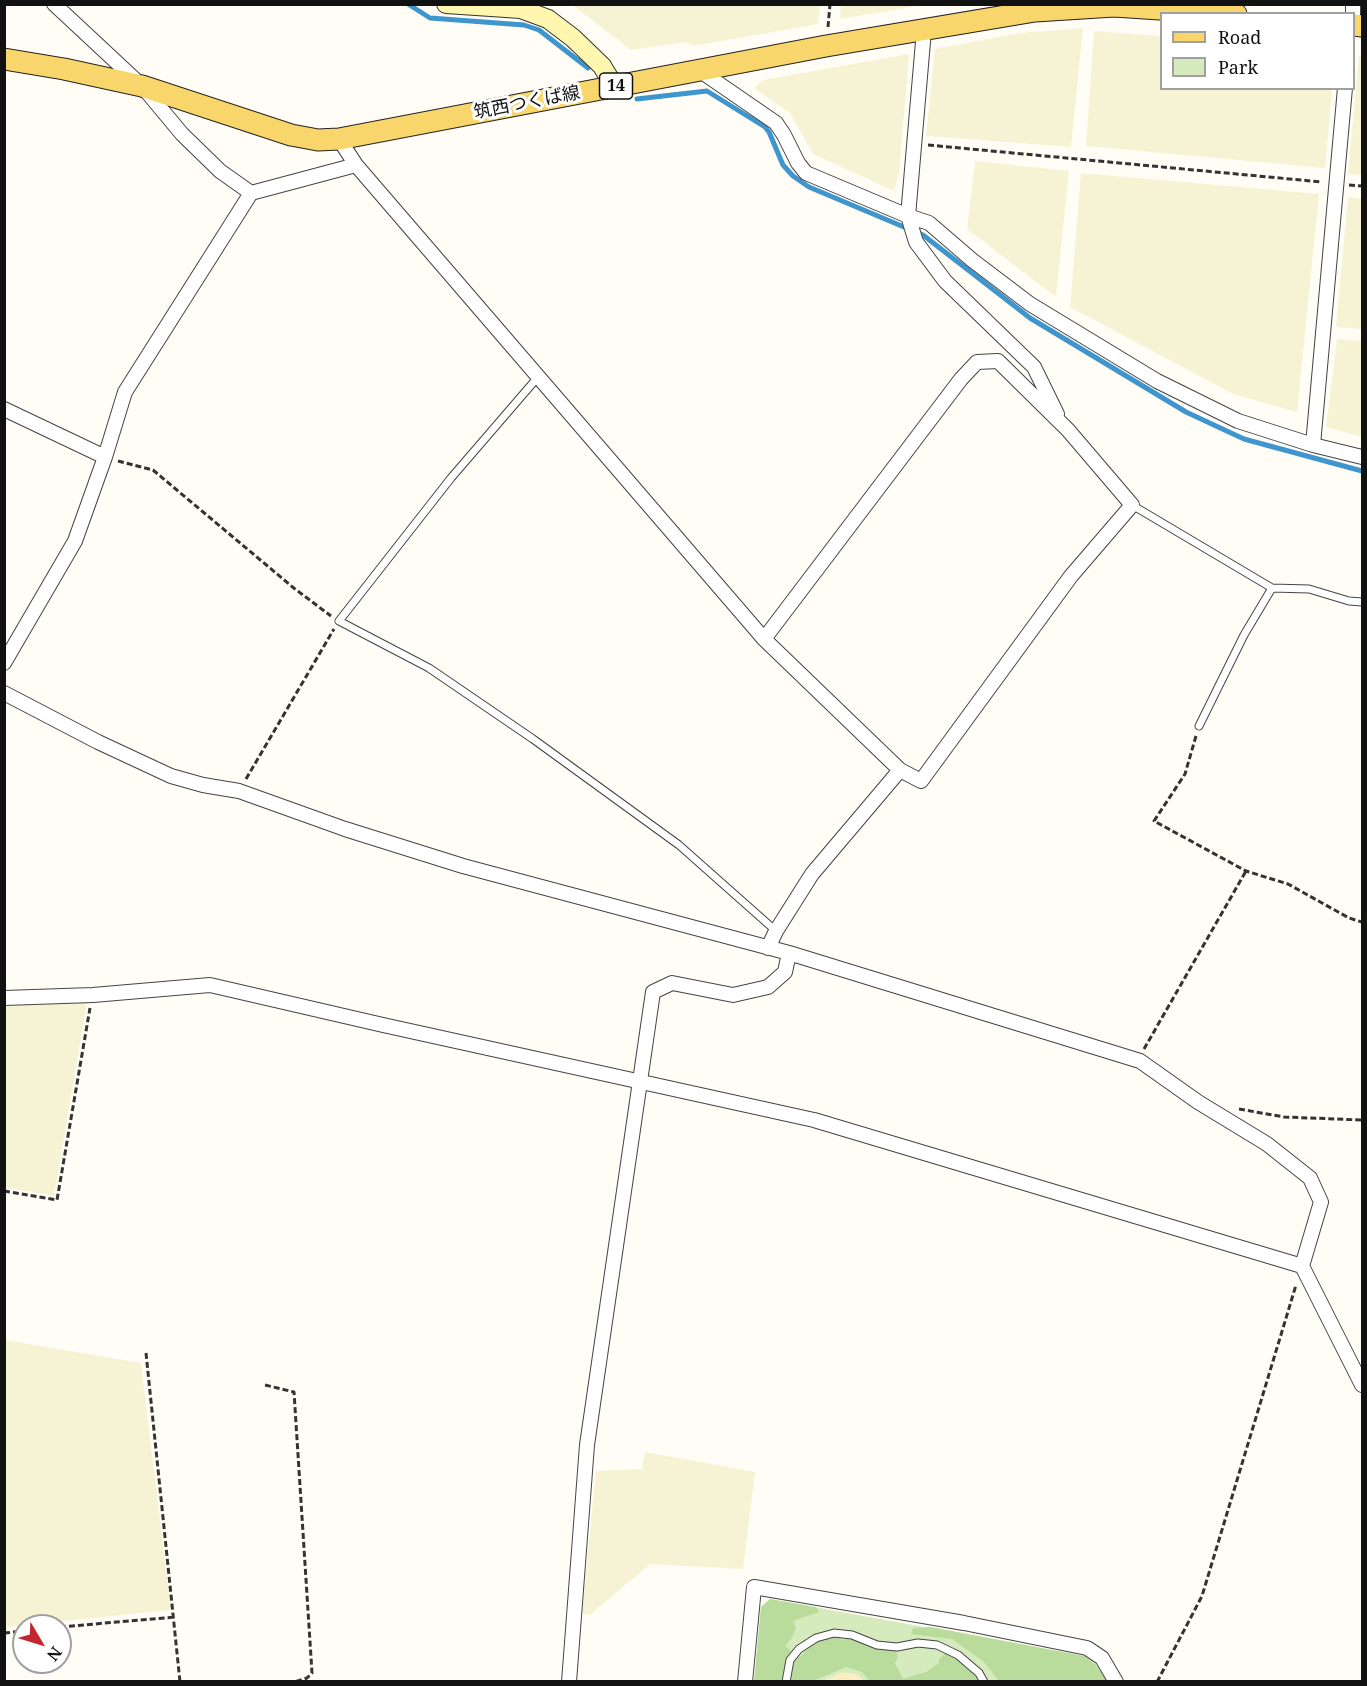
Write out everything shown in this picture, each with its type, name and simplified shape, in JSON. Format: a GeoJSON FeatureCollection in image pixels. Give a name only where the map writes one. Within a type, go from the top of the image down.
{"type":"FeatureCollection","features":[{"type":"Feature","properties":{"kind":"main road","name":"筑西つくば線"},"geometry":{"type":"LineString","coordinates":[[4,59],[142,86],[291,135],[318,140],[339,139],[826,46],[1035,11],[1114,6],[1206,12]]}},
{"type":"Feature","properties":{"kind":"street"},"geometry":{"type":"LineString","coordinates":[[54,4],[142,86],[182,134],[220,171],[251,193]]}},
{"type":"Feature","properties":{"kind":"street"},"geometry":{"type":"LineString","coordinates":[[446,4],[460,7],[521,9],[548,20],[573,38],[602,66],[614,86]]}},
{"type":"Feature","properties":{"kind":"street"},"geometry":{"type":"LineString","coordinates":[[924,30],[908,216],[916,242],[945,281],[1034,368],[1062,425]]}},
{"type":"Feature","properties":{"kind":"street"},"geometry":{"type":"LineString","coordinates":[[699,70],[776,123],[806,173],[929,223],[972,260],[1030,304],[1157,381],[1238,420],[1313,445],[1362,457]]}},
{"type":"Feature","properties":{"kind":"street"},"geometry":{"type":"LineString","coordinates":[[1313,445],[1345,90]]}},
{"type":"Feature","properties":{"kind":"street"},"geometry":{"type":"LineString","coordinates":[[339,139],[356,165],[764,639],[900,770],[921,781],[1071,576],[1131,505],[1062,425],[998,361],[977,362],[764,639]]}},
{"type":"Feature","properties":{"kind":"street"},"geometry":{"type":"LineString","coordinates":[[4,663],[75,541],[125,392],[251,193],[356,165]]}},
{"type":"Feature","properties":{"kind":"street"},"geometry":{"type":"LineString","coordinates":[[4,409],[105,457]]}},
{"type":"Feature","properties":{"kind":"street"},"geometry":{"type":"LineString","coordinates":[[4,693],[98,742],[171,776],[202,785],[239,790],[345,829],[463,866],[789,953],[1140,1061],[1198,1102],[1267,1144],[1310,1178],[1321,1202],[1302,1266],[1362,1385]]}},
{"type":"Feature","properties":{"kind":"street"},"geometry":{"type":"LineString","coordinates":[[768,948],[776,931],[812,874],[900,770]]}},
{"type":"Feature","properties":{"kind":"street"},"geometry":{"type":"LineString","coordinates":[[569,1682],[587,1445],[653,992],[672,983],[733,994],[768,987],[785,972],[789,953]]}},
{"type":"Feature","properties":{"kind":"street"},"geometry":{"type":"LineString","coordinates":[[4,998],[93,995],[210,985],[371,1023],[814,1119],[1302,1266]]}},
{"type":"Feature","properties":{"kind":"street"},"geometry":{"type":"LineString","coordinates":[[745,1682],[754,1587],[964,1623],[1087,1648],[1102,1658],[1116,1682]]}},
{"type":"Feature","properties":{"kind":"lane"},"geometry":{"type":"LineString","coordinates":[[538,377],[451,478],[339,621],[429,668],[533,738],[679,845],[776,931]]}},
{"type":"Feature","properties":{"kind":"lane"},"geometry":{"type":"LineString","coordinates":[[1131,505],[1272,588],[1309,589],[1349,601],[1362,602]]}},
{"type":"Feature","properties":{"kind":"lane"},"geometry":{"type":"LineString","coordinates":[[1198,726],[1244,635],[1272,588]]}},
{"type":"Feature","properties":{"kind":"lane"},"geometry":{"type":"LineString","coordinates":[[786,1682],[790,1660],[799,1650],[816,1638],[834,1633],[852,1635],[878,1645],[897,1647],[918,1643],[937,1645],[958,1655],[979,1673],[984,1682]]}},
{"type":"Feature","properties":{"kind":"path"},"geometry":{"type":"LineString","coordinates":[[826,46],[830,4]]}},
{"type":"Feature","properties":{"kind":"path"},"geometry":{"type":"LineString","coordinates":[[913,143],[1362,186]]}},
{"type":"Feature","properties":{"kind":"path"},"geometry":{"type":"LineString","coordinates":[[105,457],[153,470],[295,589],[339,621],[239,790]]}},
{"type":"Feature","properties":{"kind":"path"},"geometry":{"type":"LineString","coordinates":[[1198,726],[1185,774],[1154,821],[1246,871],[1288,884],[1349,918],[1362,922]]}},
{"type":"Feature","properties":{"kind":"path"},"geometry":{"type":"LineString","coordinates":[[1140,1061],[1146,1044],[1246,871]]}},
{"type":"Feature","properties":{"kind":"path"},"geometry":{"type":"LineString","coordinates":[[4,1191],[57,1200],[93,995]]}},
{"type":"Feature","properties":{"kind":"path"},"geometry":{"type":"LineString","coordinates":[[1230,1108],[1284,1117],[1362,1120]]}},
{"type":"Feature","properties":{"kind":"path"},"geometry":{"type":"LineString","coordinates":[[1157,1682],[1202,1596],[1302,1266]]}},
{"type":"Feature","properties":{"kind":"path"},"geometry":{"type":"LineString","coordinates":[[146,1353],[180,1682]]}},
{"type":"Feature","properties":{"kind":"path"},"geometry":{"type":"LineString","coordinates":[[265,1385],[294,1392],[312,1673],[294,1682]]}},
{"type":"Feature","properties":{"kind":"path"},"geometry":{"type":"LineString","coordinates":[[72,1626],[175,1617]]}},
{"type":"Feature","properties":{"kind":"shaded area"},"geometry":{"type":"Polygon","coordinates":[[[820,4],[818,24],[693,46],[686,42],[631,50],[575,5],[820,4]]]}},
{"type":"Feature","properties":{"kind":"shaded area"},"geometry":{"type":"Polygon","coordinates":[[[841,4],[924,5],[840,19],[841,4]]]}},
{"type":"Feature","properties":{"kind":"shaded area"},"geometry":{"type":"Polygon","coordinates":[[[1083,28],[1071,147],[926,136],[935,49],[1020,33],[1083,28]]]}},
{"type":"Feature","properties":{"kind":"shaded area"},"geometry":{"type":"Polygon","coordinates":[[[1094,31],[1160,36],[1160,90],[1332,90],[1325,168],[1086,146],[1094,31]]]}},
{"type":"Feature","properties":{"kind":"shaded area"},"geometry":{"type":"Polygon","coordinates":[[[909,54],[899,174],[894,191],[813,154],[790,113],[754,88],[763,80],[909,54]]]}},
{"type":"Feature","properties":{"kind":"shaded area"},"geometry":{"type":"Polygon","coordinates":[[[1359,56],[1362,56],[1362,175],[1348,174],[1359,56]]]}},
{"type":"Feature","properties":{"kind":"shaded area"},"geometry":{"type":"Polygon","coordinates":[[[975,161],[1069,171],[1056,297],[967,229],[975,161]]]}},
{"type":"Feature","properties":{"kind":"shaded area"},"geometry":{"type":"Polygon","coordinates":[[[1081,173],[1319,194],[1297,412],[1233,394],[1070,307],[1081,173]]]}},
{"type":"Feature","properties":{"kind":"shaded area"},"geometry":{"type":"Polygon","coordinates":[[[1348,197],[1362,199],[1362,329],[1336,327],[1348,197]]]}},
{"type":"Feature","properties":{"kind":"shaded area"},"geometry":{"type":"Polygon","coordinates":[[[1337,339],[1362,341],[1362,437],[1326,427],[1337,339]]]}},
{"type":"Feature","properties":{"kind":"shaded area"},"geometry":{"type":"Polygon","coordinates":[[[87,1002],[54,1196],[5,1187],[5,1006],[87,1002]]]}},
{"type":"Feature","properties":{"kind":"shaded area"},"geometry":{"type":"Polygon","coordinates":[[[5,1340],[141,1363],[171,1610],[72,1620],[72,1614],[12,1614],[12,1626],[5,1627],[5,1340]]]}},
{"type":"Feature","properties":{"kind":"shaded area"},"geometry":{"type":"Polygon","coordinates":[[[645,1452],[755,1472],[743,1569],[650,1564],[590,1615],[582,1614],[596,1471],[642,1469],[645,1452]]]}},
{"type":"Feature","properties":{"kind":"green space"},"geometry":{"type":"Polygon","coordinates":[[[770,1599],[1084,1656],[1096,1665],[1107,1681],[754,1682],[761,1607],[770,1599]]]}},
{"type":"Feature","properties":{"kind":"green space"},"geometry":{"type":"Polygon","coordinates":[[[770,1599],[816,1607],[819,1612],[793,1621],[796,1628],[785,1646],[800,1657],[816,1641],[834,1635],[842,1640],[861,1635],[879,1644],[891,1642],[898,1656],[895,1663],[903,1679],[926,1672],[939,1663],[939,1659],[951,1647],[986,1681],[870,1681],[862,1672],[846,1667],[813,1681],[754,1682],[761,1607],[770,1599]]]}},
{"type":"Feature","properties":{"kind":"green space"},"geometry":{"type":"Polygon","coordinates":[[[931,1627],[1084,1656],[1096,1665],[1107,1681],[999,1681],[984,1662],[952,1639],[911,1634],[913,1628],[931,1627]]]}},
{"type":"Feature","properties":{"kind":"sand"},"geometry":{"type":"Polygon","coordinates":[[[842,1672],[856,1674],[863,1681],[823,1681],[842,1672]]]}},
{"type":"Feature","properties":{"kind":"waterway"},"geometry":{"type":"LineString","coordinates":[[408,4],[430,18],[524,25],[539,30],[588,68]]}},
{"type":"Feature","properties":{"kind":"waterway"},"geometry":{"type":"LineString","coordinates":[[637,99],[707,91],[765,127],[783,165],[793,176],[809,187],[923,235],[1030,318],[1186,412],[1244,439],[1362,471]]}}]}
